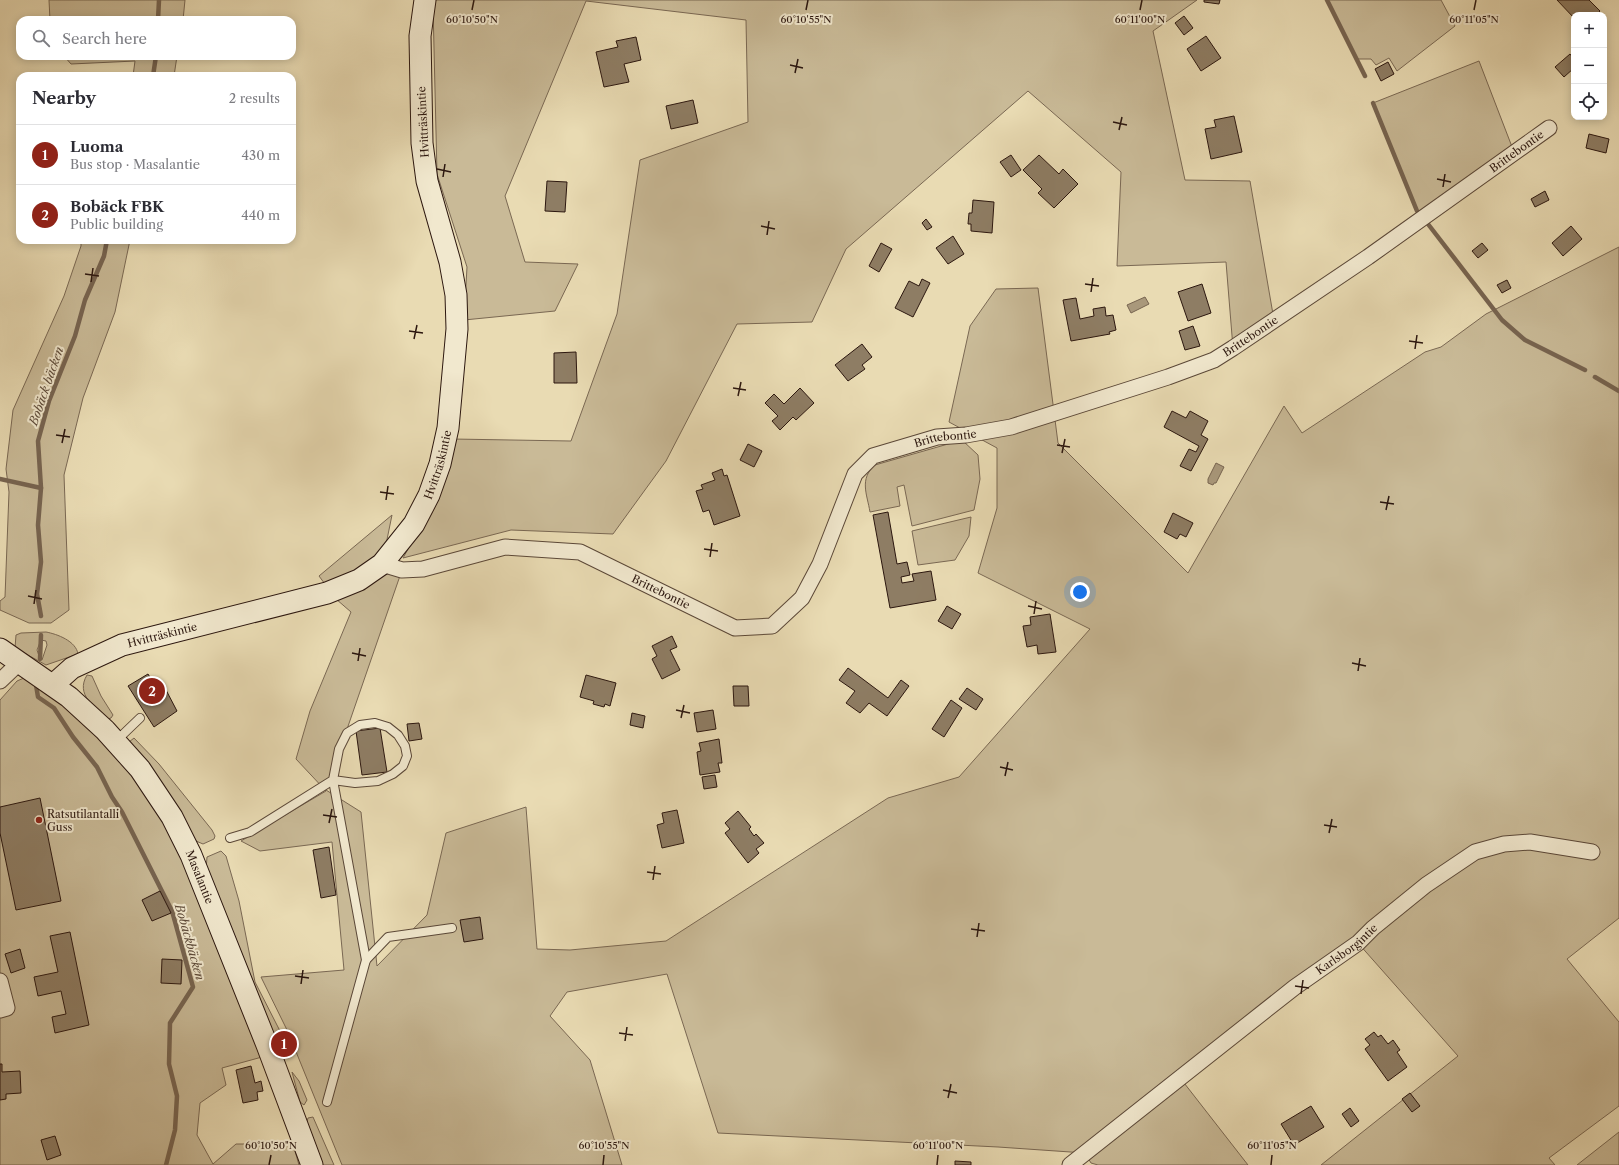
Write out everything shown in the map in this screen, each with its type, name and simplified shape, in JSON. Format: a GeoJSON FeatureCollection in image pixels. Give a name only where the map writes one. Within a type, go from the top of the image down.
{"type":"FeatureCollection","features":[{"type":"Feature","properties":{"kind":"street","name":"Hvitträskintie"},"geometry":{"type":"LineString","coordinates":[[53,685],[72,668],[122,644],[327,593],[359,580],[382,564],[414,524],[429,495],[440,464],[448,428],[457,330],[456,295],[450,262],[427,180],[422,143],[420,36],[425,0]]}},
{"type":"Feature","properties":{"kind":"street","name":"Brittebontie"},"geometry":{"type":"LineString","coordinates":[[382,564],[402,570],[423,569],[505,548],[580,552],[735,628],[772,626],[802,598],[820,564],[855,474],[873,456],[937,437],[966,435],[1011,427],[1168,377],[1214,360],[1368,257],[1549,128]]}},
{"type":"Feature","properties":{"kind":"street","name":"Masalantie"},"geometry":{"type":"LineString","coordinates":[[0,649],[69,697],[116,742],[140,769],[172,817],[186,845],[267,1045],[312,1165]]}},
{"type":"Feature","properties":{"kind":"street"},"geometry":{"type":"LineString","coordinates":[[0,680],[20,662]]}},
{"type":"Feature","properties":{"kind":"street","name":"Karlsborgintie"},"geometry":{"type":"LineString","coordinates":[[1070,1165],[1295,987],[1358,943],[1373,928],[1426,885],[1475,852],[1504,844],[1530,842],[1592,852]]}},
{"type":"Feature","properties":{"kind":"street"},"geometry":{"type":"LineString","coordinates":[[0,981],[7,1008],[0,1010]]}},
{"type":"Feature","properties":{"kind":"lane"},"geometry":{"type":"LineString","coordinates":[[116,742],[140,718]]}},
{"type":"Feature","properties":{"kind":"lane"},"geometry":{"type":"LineString","coordinates":[[230,838],[250,832],[333,780],[356,783],[378,781],[393,774],[403,766],[407,756],[405,746],[398,735],[388,727],[375,723],[360,725],[346,733],[339,749],[333,780],[366,960],[327,1102]]}},
{"type":"Feature","properties":{"kind":"lane"},"geometry":{"type":"LineString","coordinates":[[366,960],[388,937],[452,928]]}},
{"type":"Feature","properties":{"kind":"shaded area"},"geometry":{"type":"Polygon","coordinates":[[[49,0],[185,0],[183,16],[50,16],[49,0]]]}},
{"type":"Feature","properties":{"kind":"shaded area"},"geometry":{"type":"Polygon","coordinates":[[[436,0],[1197,0],[1153,31],[1185,180],[1250,181],[1274,320],[1233,348],[1226,262],[1117,266],[1121,172],[1028,91],[846,249],[812,322],[737,324],[666,461],[613,534],[511,530],[403,558],[426,517],[452,439],[571,441],[617,314],[640,160],[748,122],[746,20],[586,1],[505,196],[525,262],[578,264],[555,311],[464,320],[467,267],[437,174],[433,6],[436,0]]]}},
{"type":"Feature","properties":{"kind":"shaded area"},"geometry":{"type":"Polygon","coordinates":[[[1327,0],[1441,0],[1455,26],[1397,71],[1389,58],[1376,65],[1371,59],[1357,59],[1327,0]]]}},
{"type":"Feature","properties":{"kind":"shaded area"},"geometry":{"type":"Polygon","coordinates":[[[68,60],[176,60],[175,72],[134,72],[135,61],[71,64],[68,60]]]}},
{"type":"Feature","properties":{"kind":"shaded area"},"geometry":{"type":"Polygon","coordinates":[[[1479,61],[1514,152],[1430,212],[1417,211],[1373,103],[1479,61]]]}},
{"type":"Feature","properties":{"kind":"shaded area"},"geometry":{"type":"Polygon","coordinates":[[[81,244],[129,244],[115,312],[83,398],[64,475],[69,610],[51,623],[29,623],[0,610],[0,601],[5,597],[9,492],[6,469],[13,410],[64,296],[81,244]]]}},
{"type":"Feature","properties":{"kind":"shaded area"},"geometry":{"type":"Polygon","coordinates":[[[1619,247],[1619,918],[1567,959],[1619,1022],[1619,1106],[1549,1158],[1555,1165],[1321,1165],[1458,1056],[1358,943],[1181,1079],[1248,1165],[1098,1165],[1091,1163],[1085,1153],[998,1147],[718,1133],[667,974],[567,992],[550,1016],[590,1060],[622,1165],[342,1165],[288,1032],[261,977],[344,970],[332,842],[260,851],[241,841],[326,791],[296,759],[310,711],[351,612],[336,599],[319,576],[392,515],[382,564],[402,570],[326,790],[361,812],[377,966],[427,915],[446,833],[526,807],[537,949],[570,950],[666,941],[888,798],[959,777],[1090,629],[978,573],[997,508],[997,448],[949,422],[970,326],[996,289],[1038,288],[1058,443],[1188,573],[1284,406],[1302,433],[1425,352],[1441,347],[1486,314],[1619,247]]]}},
{"type":"Feature","properties":{"kind":"shaded area"},"geometry":{"type":"Polygon","coordinates":[[[1145,297],[1149,304],[1131,313],[1127,305],[1145,297]]]}},
{"type":"Feature","properties":{"kind":"shaded area"},"geometry":{"type":"Polygon","coordinates":[[[962,440],[978,455],[980,479],[974,510],[912,526],[904,485],[897,487],[900,506],[870,512],[865,487],[867,476],[875,465],[962,440]]]}},
{"type":"Feature","properties":{"kind":"shaded area"},"geometry":{"type":"Polygon","coordinates":[[[1216,463],[1224,467],[1216,483],[1213,485],[1208,483],[1208,479],[1216,463]]]}},
{"type":"Feature","properties":{"kind":"shaded area"},"geometry":{"type":"Polygon","coordinates":[[[971,517],[969,536],[955,560],[918,565],[912,531],[971,517]]]}},
{"type":"Feature","properties":{"kind":"shaded area"},"geometry":{"type":"Polygon","coordinates":[[[46,632],[55,634],[74,645],[78,654],[46,665],[15,648],[16,635],[21,633],[46,632]],[[41,640],[37,650],[40,659],[42,660],[47,645],[46,641],[41,640]]]}},
{"type":"Feature","properties":{"kind":"shaded area"},"geometry":{"type":"Polygon","coordinates":[[[87,675],[92,676],[101,696],[113,715],[111,718],[108,719],[92,705],[85,695],[83,689],[87,675]]]}},
{"type":"Feature","properties":{"kind":"shaded area"},"geometry":{"type":"Polygon","coordinates":[[[24,678],[71,708],[117,753],[165,817],[262,1057],[222,1068],[226,1085],[200,1103],[197,1135],[213,1164],[236,1144],[293,1144],[299,1165],[0,1165],[0,700],[17,681],[24,678]]]}},
{"type":"Feature","properties":{"kind":"shaded area"},"geometry":{"type":"Polygon","coordinates":[[[134,738],[159,764],[212,830],[215,836],[214,839],[203,844],[196,841],[161,782],[129,742],[134,738]]]}},
{"type":"Feature","properties":{"kind":"shaded area"},"geometry":{"type":"Polygon","coordinates":[[[221,851],[226,856],[239,901],[255,982],[280,1031],[282,1038],[279,1041],[265,1020],[206,870],[207,857],[221,851]]]}},
{"type":"Feature","properties":{"kind":"shaded area"},"geometry":{"type":"Polygon","coordinates":[[[292,1072],[299,1081],[307,1100],[304,1105],[300,1102],[292,1072]]]}},
{"type":"Feature","properties":{"kind":"shaded area"},"geometry":{"type":"Polygon","coordinates":[[[313,1117],[334,1165],[321,1165],[306,1125],[308,1118],[313,1117]]]}},
{"type":"Feature","properties":{"kind":"shaded area"},"geometry":{"type":"Polygon","coordinates":[[[1619,1132],[1619,1165],[1577,1165],[1619,1132]]]}},
{"type":"Feature","properties":{"kind":"building"},"geometry":{"type":"Polygon","coordinates":[[[1204,0],[1220,0],[1219,4],[1204,2],[1204,0]]]}},
{"type":"Feature","properties":{"kind":"building"},"geometry":{"type":"Polygon","coordinates":[[[1557,0],[1589,0],[1600,11],[1571,12],[1571,15],[1557,0]]]}},
{"type":"Feature","properties":{"kind":"building"},"geometry":{"type":"Polygon","coordinates":[[[1184,16],[1193,28],[1184,35],[1175,23],[1184,16]]]}},
{"type":"Feature","properties":{"kind":"building"},"geometry":{"type":"Polygon","coordinates":[[[1206,36],[1221,58],[1201,71],[1187,49],[1206,36]]]}},
{"type":"Feature","properties":{"kind":"building"},"geometry":{"type":"Polygon","coordinates":[[[636,37],[641,60],[624,64],[629,82],[604,87],[596,52],[618,47],[616,41],[636,37]]]}},
{"type":"Feature","properties":{"kind":"building"},"geometry":{"type":"Polygon","coordinates":[[[1570,54],[1571,55],[1571,71],[1564,77],[1555,67],[1570,54]]]}},
{"type":"Feature","properties":{"kind":"building"},"geometry":{"type":"Polygon","coordinates":[[[1388,62],[1394,74],[1381,81],[1375,69],[1388,62]]]}},
{"type":"Feature","properties":{"kind":"building"},"geometry":{"type":"Polygon","coordinates":[[[693,100],[698,123],[671,129],[666,106],[693,100]]]}},
{"type":"Feature","properties":{"kind":"building"},"geometry":{"type":"Polygon","coordinates":[[[1234,116],[1242,152],[1211,159],[1205,129],[1216,127],[1214,120],[1234,116]]]}},
{"type":"Feature","properties":{"kind":"building"},"geometry":{"type":"Polygon","coordinates":[[[1589,134],[1609,139],[1606,153],[1586,148],[1589,134]]]}},
{"type":"Feature","properties":{"kind":"building"},"geometry":{"type":"Polygon","coordinates":[[[1011,155],[1021,170],[1011,177],[1000,162],[1011,155]]]}},
{"type":"Feature","properties":{"kind":"building"},"geometry":{"type":"Polygon","coordinates":[[[1039,155],[1059,174],[1063,169],[1078,184],[1054,208],[1038,193],[1042,189],[1023,170],[1039,155]]]}},
{"type":"Feature","properties":{"kind":"building"},"geometry":{"type":"Polygon","coordinates":[[[547,181],[567,182],[565,212],[545,211],[547,181]]]}},
{"type":"Feature","properties":{"kind":"building"},"geometry":{"type":"Polygon","coordinates":[[[1545,191],[1549,200],[1535,207],[1531,199],[1545,191]]]}},
{"type":"Feature","properties":{"kind":"building"},"geometry":{"type":"Polygon","coordinates":[[[973,200],[994,202],[992,233],[971,231],[971,224],[968,224],[969,213],[972,213],[973,200]]]}},
{"type":"Feature","properties":{"kind":"building"},"geometry":{"type":"Polygon","coordinates":[[[926,219],[932,227],[927,230],[922,223],[926,219]]]}},
{"type":"Feature","properties":{"kind":"building"},"geometry":{"type":"Polygon","coordinates":[[[1571,226],[1582,239],[1563,256],[1552,243],[1571,226]]]}},
{"type":"Feature","properties":{"kind":"building"},"geometry":{"type":"Polygon","coordinates":[[[953,236],[964,254],[948,264],[936,248],[953,236]]]}},
{"type":"Feature","properties":{"kind":"building"},"geometry":{"type":"Polygon","coordinates":[[[881,243],[892,249],[879,272],[869,266],[881,243]]]}},
{"type":"Feature","properties":{"kind":"building"},"geometry":{"type":"Polygon","coordinates":[[[1482,243],[1488,250],[1478,258],[1472,251],[1482,243]]]}},
{"type":"Feature","properties":{"kind":"building"},"geometry":{"type":"Polygon","coordinates":[[[922,279],[930,283],[913,317],[895,308],[909,281],[919,286],[922,279]]]}},
{"type":"Feature","properties":{"kind":"building"},"geometry":{"type":"Polygon","coordinates":[[[1507,280],[1511,288],[1502,293],[1497,285],[1507,280]]]}},
{"type":"Feature","properties":{"kind":"building"},"geometry":{"type":"Polygon","coordinates":[[[1202,284],[1211,313],[1188,321],[1178,292],[1202,284]]]}},
{"type":"Feature","properties":{"kind":"building"},"geometry":{"type":"Polygon","coordinates":[[[1076,298],[1080,319],[1094,316],[1093,309],[1105,307],[1106,316],[1113,315],[1116,330],[1109,332],[1110,334],[1071,341],[1063,300],[1076,298]]]}},
{"type":"Feature","properties":{"kind":"building"},"geometry":{"type":"Polygon","coordinates":[[[1193,326],[1200,346],[1185,350],[1179,331],[1193,326]]]}},
{"type":"Feature","properties":{"kind":"building"},"geometry":{"type":"Polygon","coordinates":[[[862,344],[872,357],[862,365],[865,369],[848,381],[835,365],[862,344]]]}},
{"type":"Feature","properties":{"kind":"building"},"geometry":{"type":"Polygon","coordinates":[[[576,352],[577,383],[554,383],[554,353],[576,352]]]}},
{"type":"Feature","properties":{"kind":"building"},"geometry":{"type":"Polygon","coordinates":[[[800,388],[814,403],[796,420],[793,417],[780,430],[772,421],[778,416],[765,403],[774,394],[784,404],[800,388]]]}},
{"type":"Feature","properties":{"kind":"building"},"geometry":{"type":"Polygon","coordinates":[[[1172,411],[1186,418],[1190,411],[1208,421],[1201,435],[1208,439],[1191,471],[1180,466],[1189,449],[1196,452],[1199,446],[1164,427],[1172,411]]]}},
{"type":"Feature","properties":{"kind":"building"},"geometry":{"type":"Polygon","coordinates":[[[748,444],[762,451],[754,467],[740,460],[748,444]]]}},
{"type":"Feature","properties":{"kind":"building"},"geometry":{"type":"Polygon","coordinates":[[[722,469],[724,476],[727,475],[740,516],[714,525],[709,510],[703,512],[696,491],[703,489],[701,485],[715,480],[712,473],[722,469]]]}},
{"type":"Feature","properties":{"kind":"building"},"geometry":{"type":"Polygon","coordinates":[[[888,512],[897,564],[907,562],[910,575],[901,577],[902,583],[914,581],[912,574],[931,571],[936,600],[890,608],[873,515],[888,512]]]}},
{"type":"Feature","properties":{"kind":"building"},"geometry":{"type":"Polygon","coordinates":[[[1173,513],[1193,523],[1186,537],[1180,534],[1177,539],[1164,532],[1173,513]]]}},
{"type":"Feature","properties":{"kind":"building"},"geometry":{"type":"Polygon","coordinates":[[[947,606],[961,614],[952,629],[938,621],[947,606]]]}},
{"type":"Feature","properties":{"kind":"building"},"geometry":{"type":"Polygon","coordinates":[[[1050,614],[1056,652],[1038,654],[1037,645],[1027,647],[1023,626],[1031,625],[1030,617],[1050,614]]]}},
{"type":"Feature","properties":{"kind":"building"},"geometry":{"type":"Polygon","coordinates":[[[672,636],[677,647],[670,650],[680,670],[662,679],[652,659],[657,656],[652,646],[672,636]]]}},
{"type":"Feature","properties":{"kind":"building"},"geometry":{"type":"Polygon","coordinates":[[[848,668],[888,698],[901,680],[909,686],[887,716],[869,703],[860,713],[846,703],[855,691],[839,680],[848,668]]]}},
{"type":"Feature","properties":{"kind":"building"},"geometry":{"type":"Polygon","coordinates":[[[148,674],[160,694],[166,690],[177,711],[154,727],[128,686],[148,674]]]}},
{"type":"Feature","properties":{"kind":"building"},"geometry":{"type":"Polygon","coordinates":[[[586,675],[616,683],[610,706],[605,704],[604,707],[593,704],[594,701],[580,697],[586,675]]]}},
{"type":"Feature","properties":{"kind":"building"},"geometry":{"type":"Polygon","coordinates":[[[733,686],[748,686],[749,706],[734,706],[733,686]]]}},
{"type":"Feature","properties":{"kind":"building"},"geometry":{"type":"Polygon","coordinates":[[[967,688],[983,699],[976,710],[959,699],[967,688]]]}},
{"type":"Feature","properties":{"kind":"building"},"geometry":{"type":"Polygon","coordinates":[[[951,700],[962,708],[944,737],[932,729],[951,700]]]}},
{"type":"Feature","properties":{"kind":"building"},"geometry":{"type":"Polygon","coordinates":[[[713,710],[716,729],[697,732],[694,713],[713,710]]]}},
{"type":"Feature","properties":{"kind":"building"},"geometry":{"type":"Polygon","coordinates":[[[632,713],[645,716],[643,728],[630,725],[632,713]]]}},
{"type":"Feature","properties":{"kind":"building"},"geometry":{"type":"Polygon","coordinates":[[[419,723],[422,739],[409,741],[407,724],[419,723]]]}},
{"type":"Feature","properties":{"kind":"building"},"geometry":{"type":"Polygon","coordinates":[[[380,728],[387,772],[362,775],[356,731],[380,728]]]}},
{"type":"Feature","properties":{"kind":"building"},"geometry":{"type":"Polygon","coordinates":[[[719,739],[722,763],[718,763],[720,772],[700,775],[697,752],[701,751],[699,743],[719,739]]]}},
{"type":"Feature","properties":{"kind":"building"},"geometry":{"type":"Polygon","coordinates":[[[715,775],[717,787],[704,789],[702,777],[715,775]]]}},
{"type":"Feature","properties":{"kind":"building"},"geometry":{"type":"Polygon","coordinates":[[[40,798],[61,901],[16,910],[0,833],[0,807],[40,798]]]}},
{"type":"Feature","properties":{"kind":"building"},"geometry":{"type":"Polygon","coordinates":[[[677,810],[684,843],[662,848],[657,825],[664,823],[662,813],[677,810]]]}},
{"type":"Feature","properties":{"kind":"building"},"geometry":{"type":"Polygon","coordinates":[[[738,811],[751,827],[749,829],[754,836],[756,834],[764,843],[756,849],[759,853],[748,863],[725,833],[730,829],[725,823],[738,811]]]}},
{"type":"Feature","properties":{"kind":"building"},"geometry":{"type":"Polygon","coordinates":[[[329,847],[336,895],[321,898],[313,850],[329,847]]]}},
{"type":"Feature","properties":{"kind":"building"},"geometry":{"type":"Polygon","coordinates":[[[160,891],[171,913],[152,921],[142,900],[160,891]]]}},
{"type":"Feature","properties":{"kind":"building"},"geometry":{"type":"Polygon","coordinates":[[[480,917],[483,939],[464,942],[460,920],[480,917]]]}},
{"type":"Feature","properties":{"kind":"building"},"geometry":{"type":"Polygon","coordinates":[[[70,932],[89,1025],[55,1033],[52,1017],[66,1014],[61,991],[38,996],[34,977],[58,972],[50,936],[70,932]]]}},
{"type":"Feature","properties":{"kind":"building"},"geometry":{"type":"Polygon","coordinates":[[[20,949],[25,968],[11,973],[5,954],[20,949]]]}},
{"type":"Feature","properties":{"kind":"building"},"geometry":{"type":"Polygon","coordinates":[[[162,959],[182,960],[181,984],[161,983],[162,959]]]}},
{"type":"Feature","properties":{"kind":"building"},"geometry":{"type":"Polygon","coordinates":[[[1374,1032],[1378,1037],[1381,1035],[1388,1044],[1393,1040],[1400,1050],[1397,1052],[1407,1067],[1388,1081],[1365,1049],[1370,1045],[1365,1039],[1374,1032]]]}},
{"type":"Feature","properties":{"kind":"building"},"geometry":{"type":"Polygon","coordinates":[[[0,1064],[2,1064],[2,1072],[20,1071],[21,1093],[6,1094],[6,1099],[0,1100],[0,1064]]]}},
{"type":"Feature","properties":{"kind":"building"},"geometry":{"type":"Polygon","coordinates":[[[251,1066],[255,1083],[261,1081],[263,1091],[257,1092],[258,1100],[243,1103],[236,1070],[251,1066]]]}},
{"type":"Feature","properties":{"kind":"building"},"geometry":{"type":"Polygon","coordinates":[[[1410,1093],[1420,1106],[1412,1112],[1402,1099],[1410,1093]]]}},
{"type":"Feature","properties":{"kind":"building"},"geometry":{"type":"Polygon","coordinates":[[[1311,1106],[1324,1127],[1294,1145],[1281,1124],[1311,1106]]]}},
{"type":"Feature","properties":{"kind":"building"},"geometry":{"type":"Polygon","coordinates":[[[1350,1108],[1359,1121],[1351,1127],[1342,1114],[1350,1108]]]}},
{"type":"Feature","properties":{"kind":"building"},"geometry":{"type":"Polygon","coordinates":[[[55,1136],[61,1155],[47,1160],[41,1140],[55,1136]]]}},
{"type":"Feature","properties":{"kind":"building"},"geometry":{"type":"Polygon","coordinates":[[[955,1161],[971,1162],[971,1165],[955,1165],[955,1161]]]}},
{"type":"Feature","properties":{"kind":"waterway","name":"Bobäck bäcken"},"geometry":{"type":"LineString","coordinates":[[158,16],[159,0]]}},
{"type":"Feature","properties":{"kind":"waterway"},"geometry":{"type":"LineString","coordinates":[[1327,0],[1365,76]]}},
{"type":"Feature","properties":{"kind":"waterway","name":"Bobäck bäcken"},"geometry":{"type":"LineString","coordinates":[[154,72],[155,60]]}},
{"type":"Feature","properties":{"kind":"waterway"},"geometry":{"type":"LineString","coordinates":[[1373,103],[1417,211]]}},
{"type":"Feature","properties":{"kind":"waterway"},"geometry":{"type":"LineString","coordinates":[[1428,224],[1502,320],[1525,340],[1585,370]]}},
{"type":"Feature","properties":{"kind":"waterway","name":"Bobäck bäcken"},"geometry":{"type":"LineString","coordinates":[[41,616],[37,594],[41,562],[38,525],[41,488],[38,441],[49,401],[75,336],[85,300],[104,256],[106,244]]}},
{"type":"Feature","properties":{"kind":"waterway"},"geometry":{"type":"LineString","coordinates":[[1595,377],[1619,391]]}},
{"type":"Feature","properties":{"kind":"waterway"},"geometry":{"type":"LineString","coordinates":[[0,479],[41,488]]}},
{"type":"Feature","properties":{"kind":"waterway","name":"Bobäck bäcken"},"geometry":{"type":"LineString","coordinates":[[40,659],[41,635]]}},
{"type":"Feature","properties":{"kind":"waterway","name":"Bobäckbäcken"},"geometry":{"type":"LineString","coordinates":[[36,685],[38,697],[54,708],[73,737],[97,767],[112,797],[122,812],[172,911],[193,987],[170,1023],[169,1064],[177,1096],[175,1130],[166,1165]]}},
{"type":"Feature","properties":{"kind":"place","name":"Bobäck FBK"},"geometry":{"type":"Point","coordinates":[152,691]}},
{"type":"Feature","properties":{"kind":"place","name":"Ratsutilantalli Guss"},"geometry":{"type":"Point","coordinates":[39,820]}},
{"type":"Feature","properties":{"kind":"place","name":"Luoma"},"geometry":{"type":"Point","coordinates":[284,1044]}}]}
